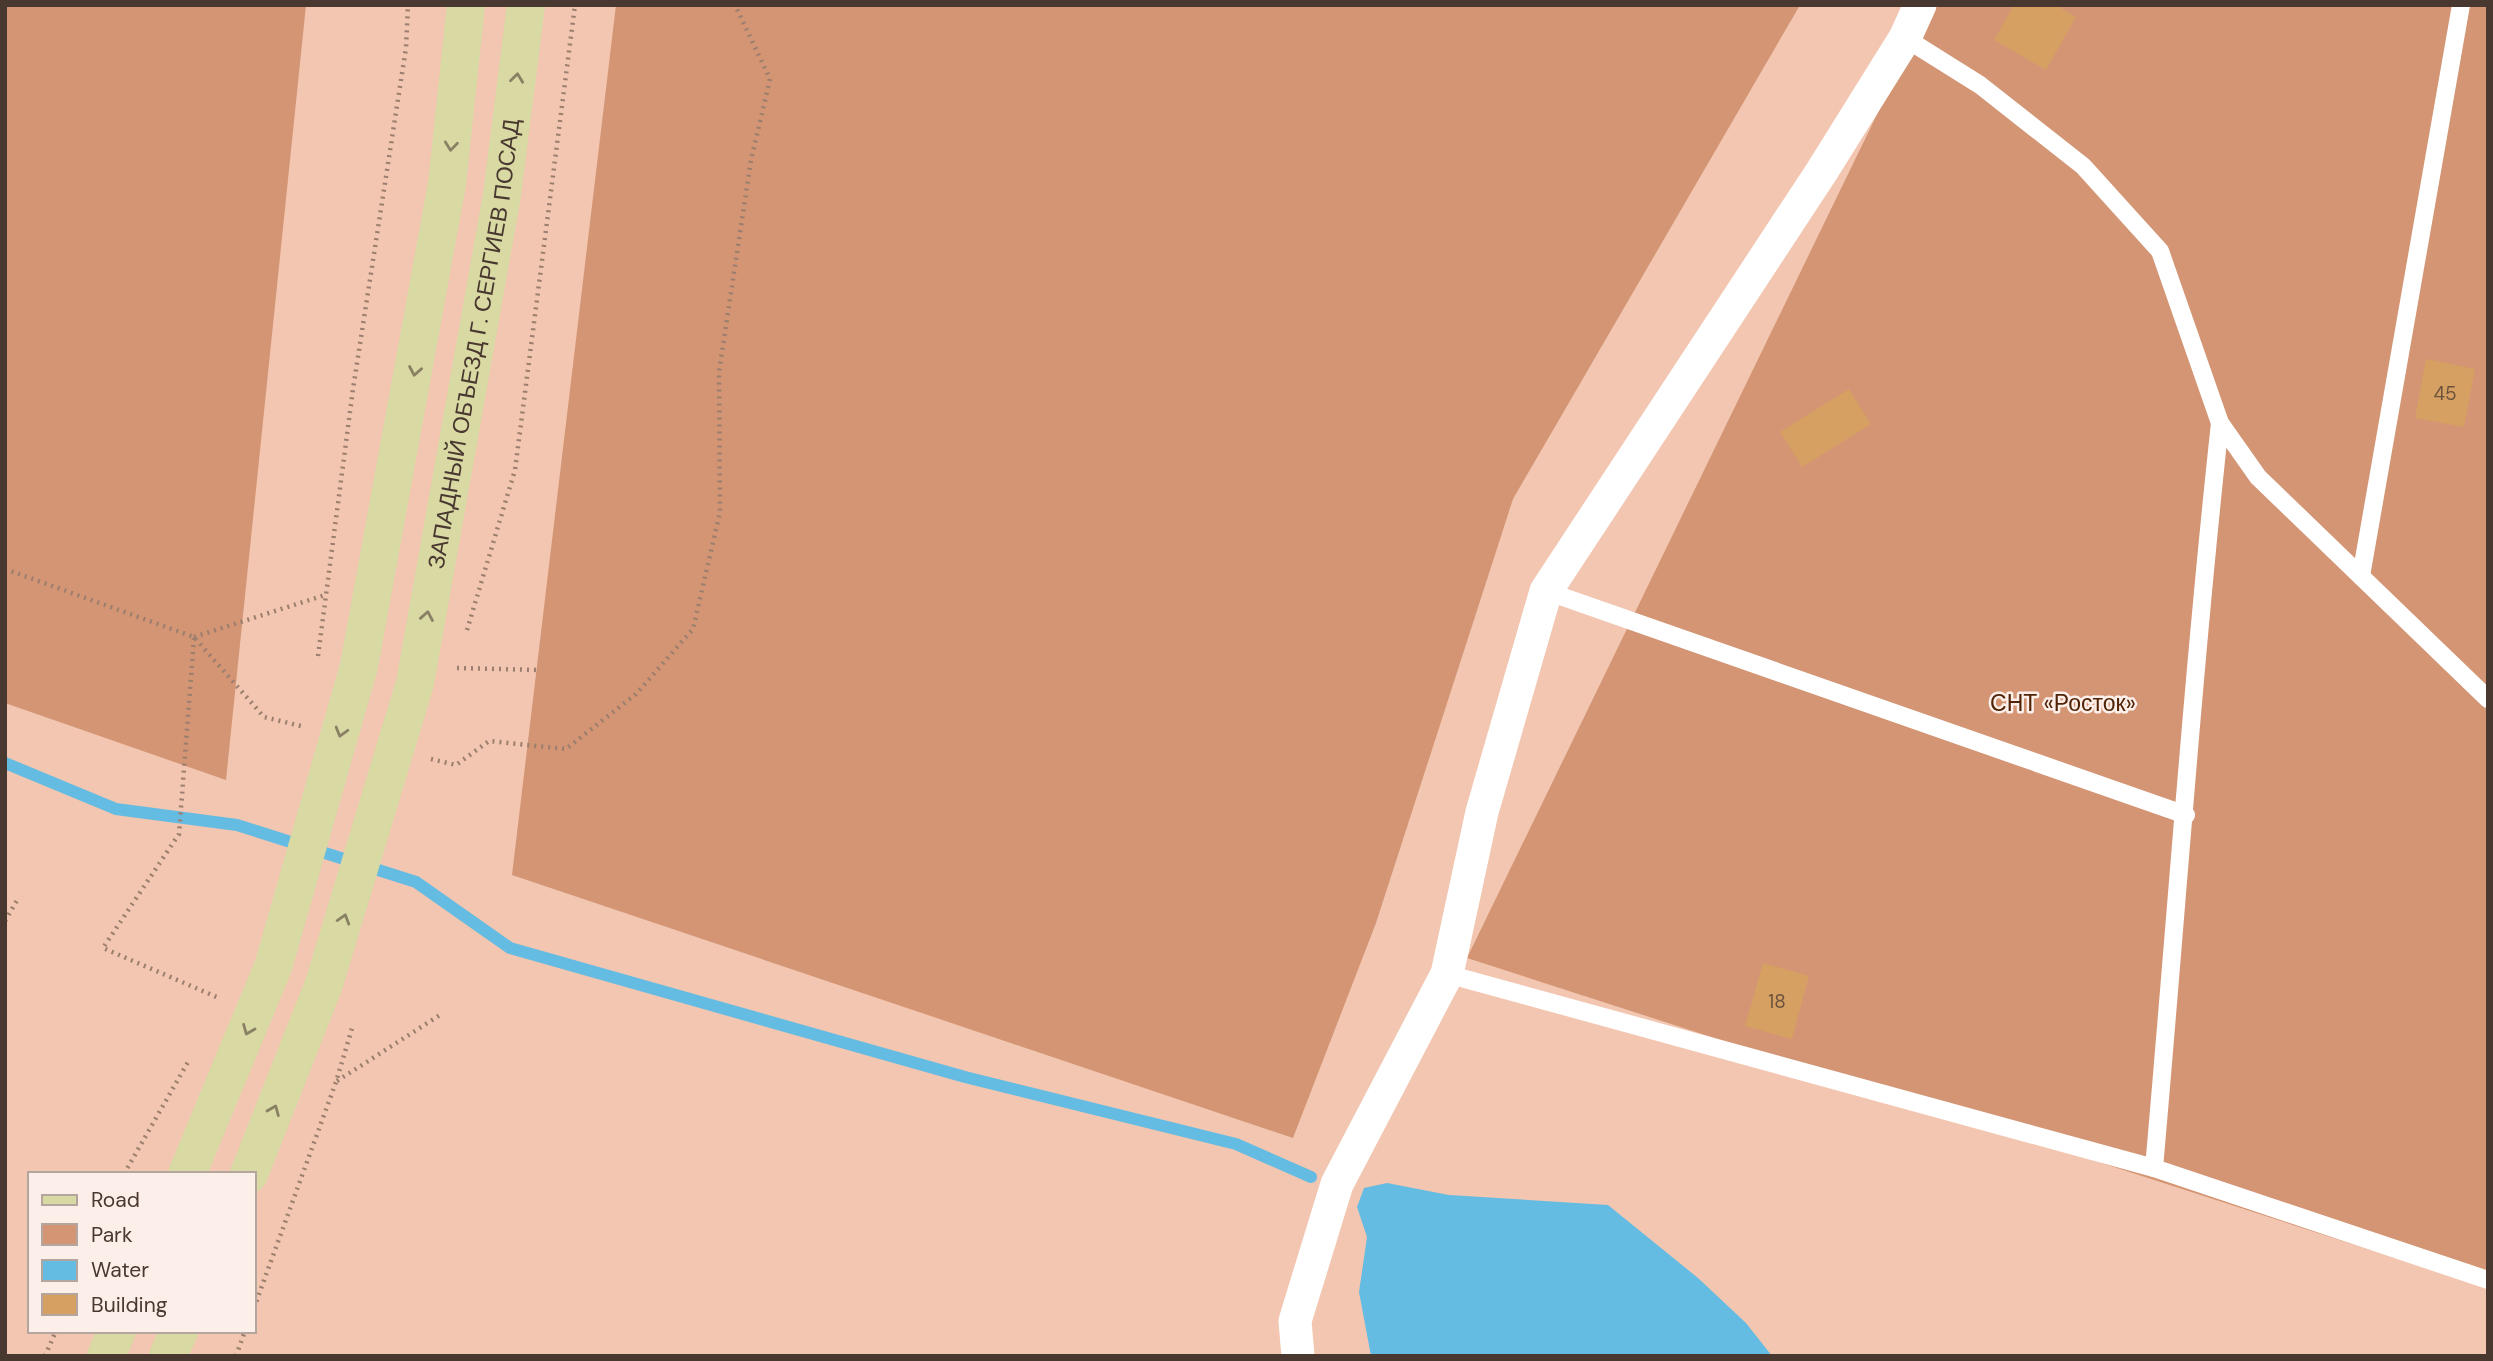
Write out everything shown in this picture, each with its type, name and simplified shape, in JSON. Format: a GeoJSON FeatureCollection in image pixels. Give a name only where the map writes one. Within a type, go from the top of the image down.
{"type":"FeatureCollection","features":[{"type":"Feature","properties":{"kind":"main road"},"geometry":{"type":"LineString","coordinates":[[188,1172],[273,967],[359,666],[447,184],[466,5]]}},
{"type":"Feature","properties":{"kind":"main road","name":"ЗАПАДНЫЙ ОБЪЕЗД Г. СЕРГИЕВ ПОСАД"},"geometry":{"type":"LineString","coordinates":[[250,1172],[324,984],[415,683],[502,195],[526,5]]}},
{"type":"Feature","properties":{"kind":"main road"},"geometry":{"type":"LineString","coordinates":[[106,1356],[116,1333]]}},
{"type":"Feature","properties":{"kind":"main road"},"geometry":{"type":"LineString","coordinates":[[168,1356],[178,1333]]}},
{"type":"Feature","properties":{"kind":"street"},"geometry":{"type":"LineString","coordinates":[[1298,1356],[1296,1321],[1337,1184],[1447,974],[1482,812],[1546,591],[1815,183],[1905,38],[1920,5]]}},
{"type":"Feature","properties":{"kind":"lane"},"geometry":{"type":"LineString","coordinates":[[2361,576],[2461,5]]}},
{"type":"Feature","properties":{"kind":"lane"},"geometry":{"type":"LineString","coordinates":[[1905,38],[1980,85],[2083,166],[2160,251],[2220,423],[2258,477],[2488,699]]}},
{"type":"Feature","properties":{"kind":"lane"},"geometry":{"type":"LineString","coordinates":[[2154,1168],[2186,815],[2197,633],[2220,423]]}},
{"type":"Feature","properties":{"kind":"lane"},"geometry":{"type":"LineString","coordinates":[[1546,591],[2186,815]]}},
{"type":"Feature","properties":{"kind":"lane"},"geometry":{"type":"LineString","coordinates":[[1447,974],[2154,1168],[2488,1280]]}},
{"type":"Feature","properties":{"kind":"path"},"geometry":{"type":"LineString","coordinates":[[318,656],[324,595],[406,48],[408,5]]}},
{"type":"Feature","properties":{"kind":"path"},"geometry":{"type":"LineString","coordinates":[[464,642],[515,470],[575,5]]}},
{"type":"Feature","properties":{"kind":"path"},"geometry":{"type":"LineString","coordinates":[[489,741],[566,749],[636,694],[693,629],[720,512],[719,372],[751,160],[770,79],[735,5]]}},
{"type":"Feature","properties":{"kind":"path"},"geometry":{"type":"LineString","coordinates":[[5,569],[194,637],[324,595]]}},
{"type":"Feature","properties":{"kind":"path"},"geometry":{"type":"LineString","coordinates":[[194,637],[179,834],[103,948],[225,1001]]}},
{"type":"Feature","properties":{"kind":"path"},"geometry":{"type":"LineString","coordinates":[[454,679],[460,655]]}},
{"type":"Feature","properties":{"kind":"path"},"geometry":{"type":"LineString","coordinates":[[456,668],[541,670]]}},
{"type":"Feature","properties":{"kind":"path"},"geometry":{"type":"LineString","coordinates":[[5,921],[19,897]]}},
{"type":"Feature","properties":{"kind":"path"},"geometry":{"type":"LineString","coordinates":[[336,1082],[443,1013]]}},
{"type":"Feature","properties":{"kind":"path"},"geometry":{"type":"LineString","coordinates":[[256,1302],[336,1082],[354,1020]]}},
{"type":"Feature","properties":{"kind":"path"},"geometry":{"type":"LineString","coordinates":[[125,1172],[191,1057]]}},
{"type":"Feature","properties":{"kind":"path"},"geometry":{"type":"LineString","coordinates":[[45,1356],[55,1333]]}},
{"type":"Feature","properties":{"kind":"path"},"geometry":{"type":"LineString","coordinates":[[236,1356],[244,1333]]}},
{"type":"Feature","properties":{"kind":"green space"},"geometry":{"type":"Polygon","coordinates":[[[5,5],[306,5],[226,780],[5,703],[5,5]]]}},
{"type":"Feature","properties":{"kind":"green space"},"geometry":{"type":"Polygon","coordinates":[[[616,5],[1800,5],[1513,499],[1376,923],[1293,1138],[512,875],[616,5]]]}},
{"type":"Feature","properties":{"kind":"green space","name":"СНТ «Росток»"},"geometry":{"type":"Polygon","coordinates":[[[1933,5],[2488,5],[2488,1288],[1467,958],[1903,61],[1933,5]]]}},
{"type":"Feature","properties":{"kind":"water"},"geometry":{"type":"Polygon","coordinates":[[[1387,1183],[1449,1195],[1608,1205],[1698,1278],[1746,1323],[1772,1356],[1371,1356],[1359,1292],[1367,1237],[1357,1207],[1364,1188],[1387,1183]]]}},
{"type":"Feature","properties":{"kind":"building"},"geometry":{"type":"Polygon","coordinates":[[[2014,5],[2056,5],[2076,17],[2046,70],[1994,40],[2014,5]]]}},
{"type":"Feature","properties":{"kind":"building"},"geometry":{"type":"Polygon","coordinates":[[[2426,359],[2475,369],[2464,427],[2415,418],[2426,359]]]}},
{"type":"Feature","properties":{"kind":"building"},"geometry":{"type":"Polygon","coordinates":[[[1849,389],[1871,424],[1802,467],[1780,432],[1849,389]]]}},
{"type":"Feature","properties":{"kind":"building"},"geometry":{"type":"Polygon","coordinates":[[[1763,963],[1809,976],[1792,1039],[1745,1026],[1763,963]]]}},
{"type":"Feature","properties":{"kind":"waterway"},"geometry":{"type":"LineString","coordinates":[[5,763],[116,809],[237,825],[416,882],[510,948],[965,1077],[1236,1144],[1311,1177]]}}]}
